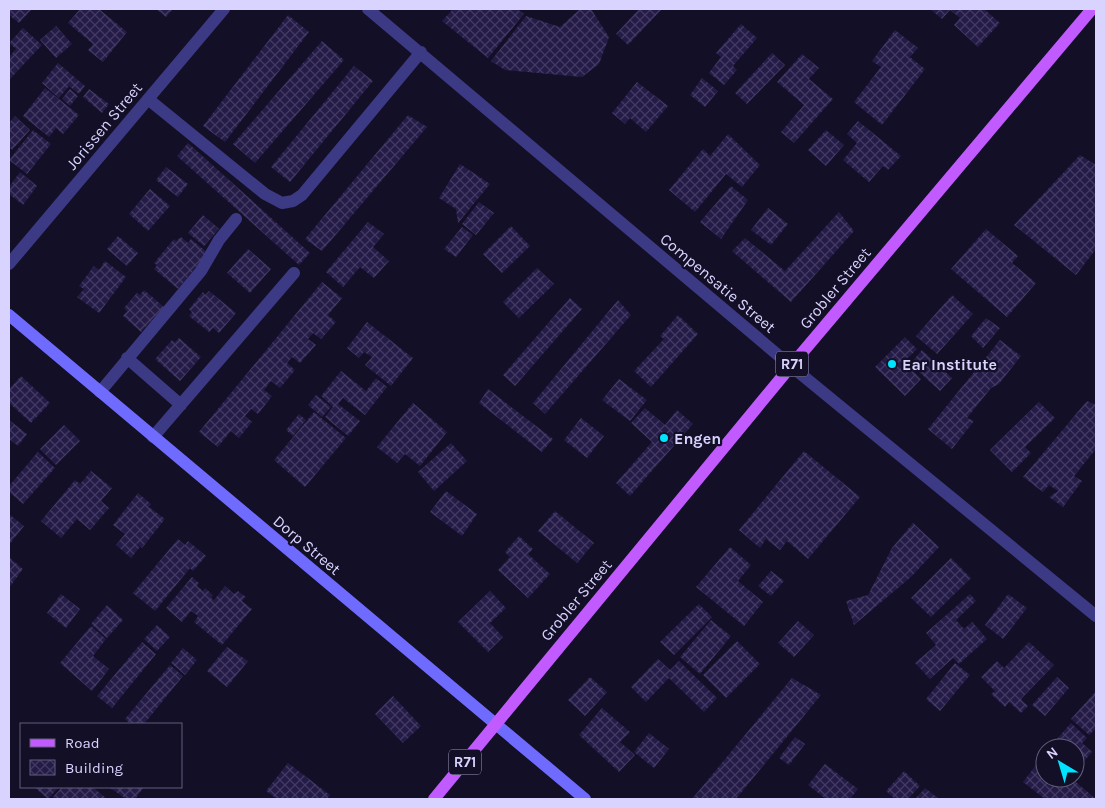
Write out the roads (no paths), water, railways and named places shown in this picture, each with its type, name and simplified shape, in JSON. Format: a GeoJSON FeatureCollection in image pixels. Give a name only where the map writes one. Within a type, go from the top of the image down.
{"type":"FeatureCollection","features":[{"type":"Feature","properties":{"kind":"main road","name":"Grobler Street"},"geometry":{"type":"LineString","coordinates":[[434,799],[791,366],[1092,9]]}},
{"type":"Feature","properties":{"kind":"street","name":"Jorissen Street"},"geometry":{"type":"LineString","coordinates":[[9,264],[224,9]]}},
{"type":"Feature","properties":{"kind":"street","name":"Compensatie Street"},"geometry":{"type":"LineString","coordinates":[[368,9],[791,366],[1096,616]]}},
{"type":"Feature","properties":{"kind":"street"},"geometry":{"type":"LineString","coordinates":[[148,99],[265,194],[282,203],[293,201],[302,195],[420,52]]}},
{"type":"Feature","properties":{"kind":"street"},"geometry":{"type":"LineString","coordinates":[[100,392],[190,285],[236,219]]}},
{"type":"Feature","properties":{"kind":"street"},"geometry":{"type":"LineString","coordinates":[[153,437],[294,273]]}},
{"type":"Feature","properties":{"kind":"street","name":"Dorp Street"},"geometry":{"type":"LineString","coordinates":[[9,315],[585,799]]}},
{"type":"Feature","properties":{"kind":"street"},"geometry":{"type":"LineString","coordinates":[[127,358],[181,405]]}},
{"type":"Feature","properties":{"kind":"place","name":"Ear Institute"},"geometry":{"type":"Point","coordinates":[892,364]}},
{"type":"Feature","properties":{"kind":"place","name":"Engen"},"geometry":{"type":"Point","coordinates":[664,438]}}]}
